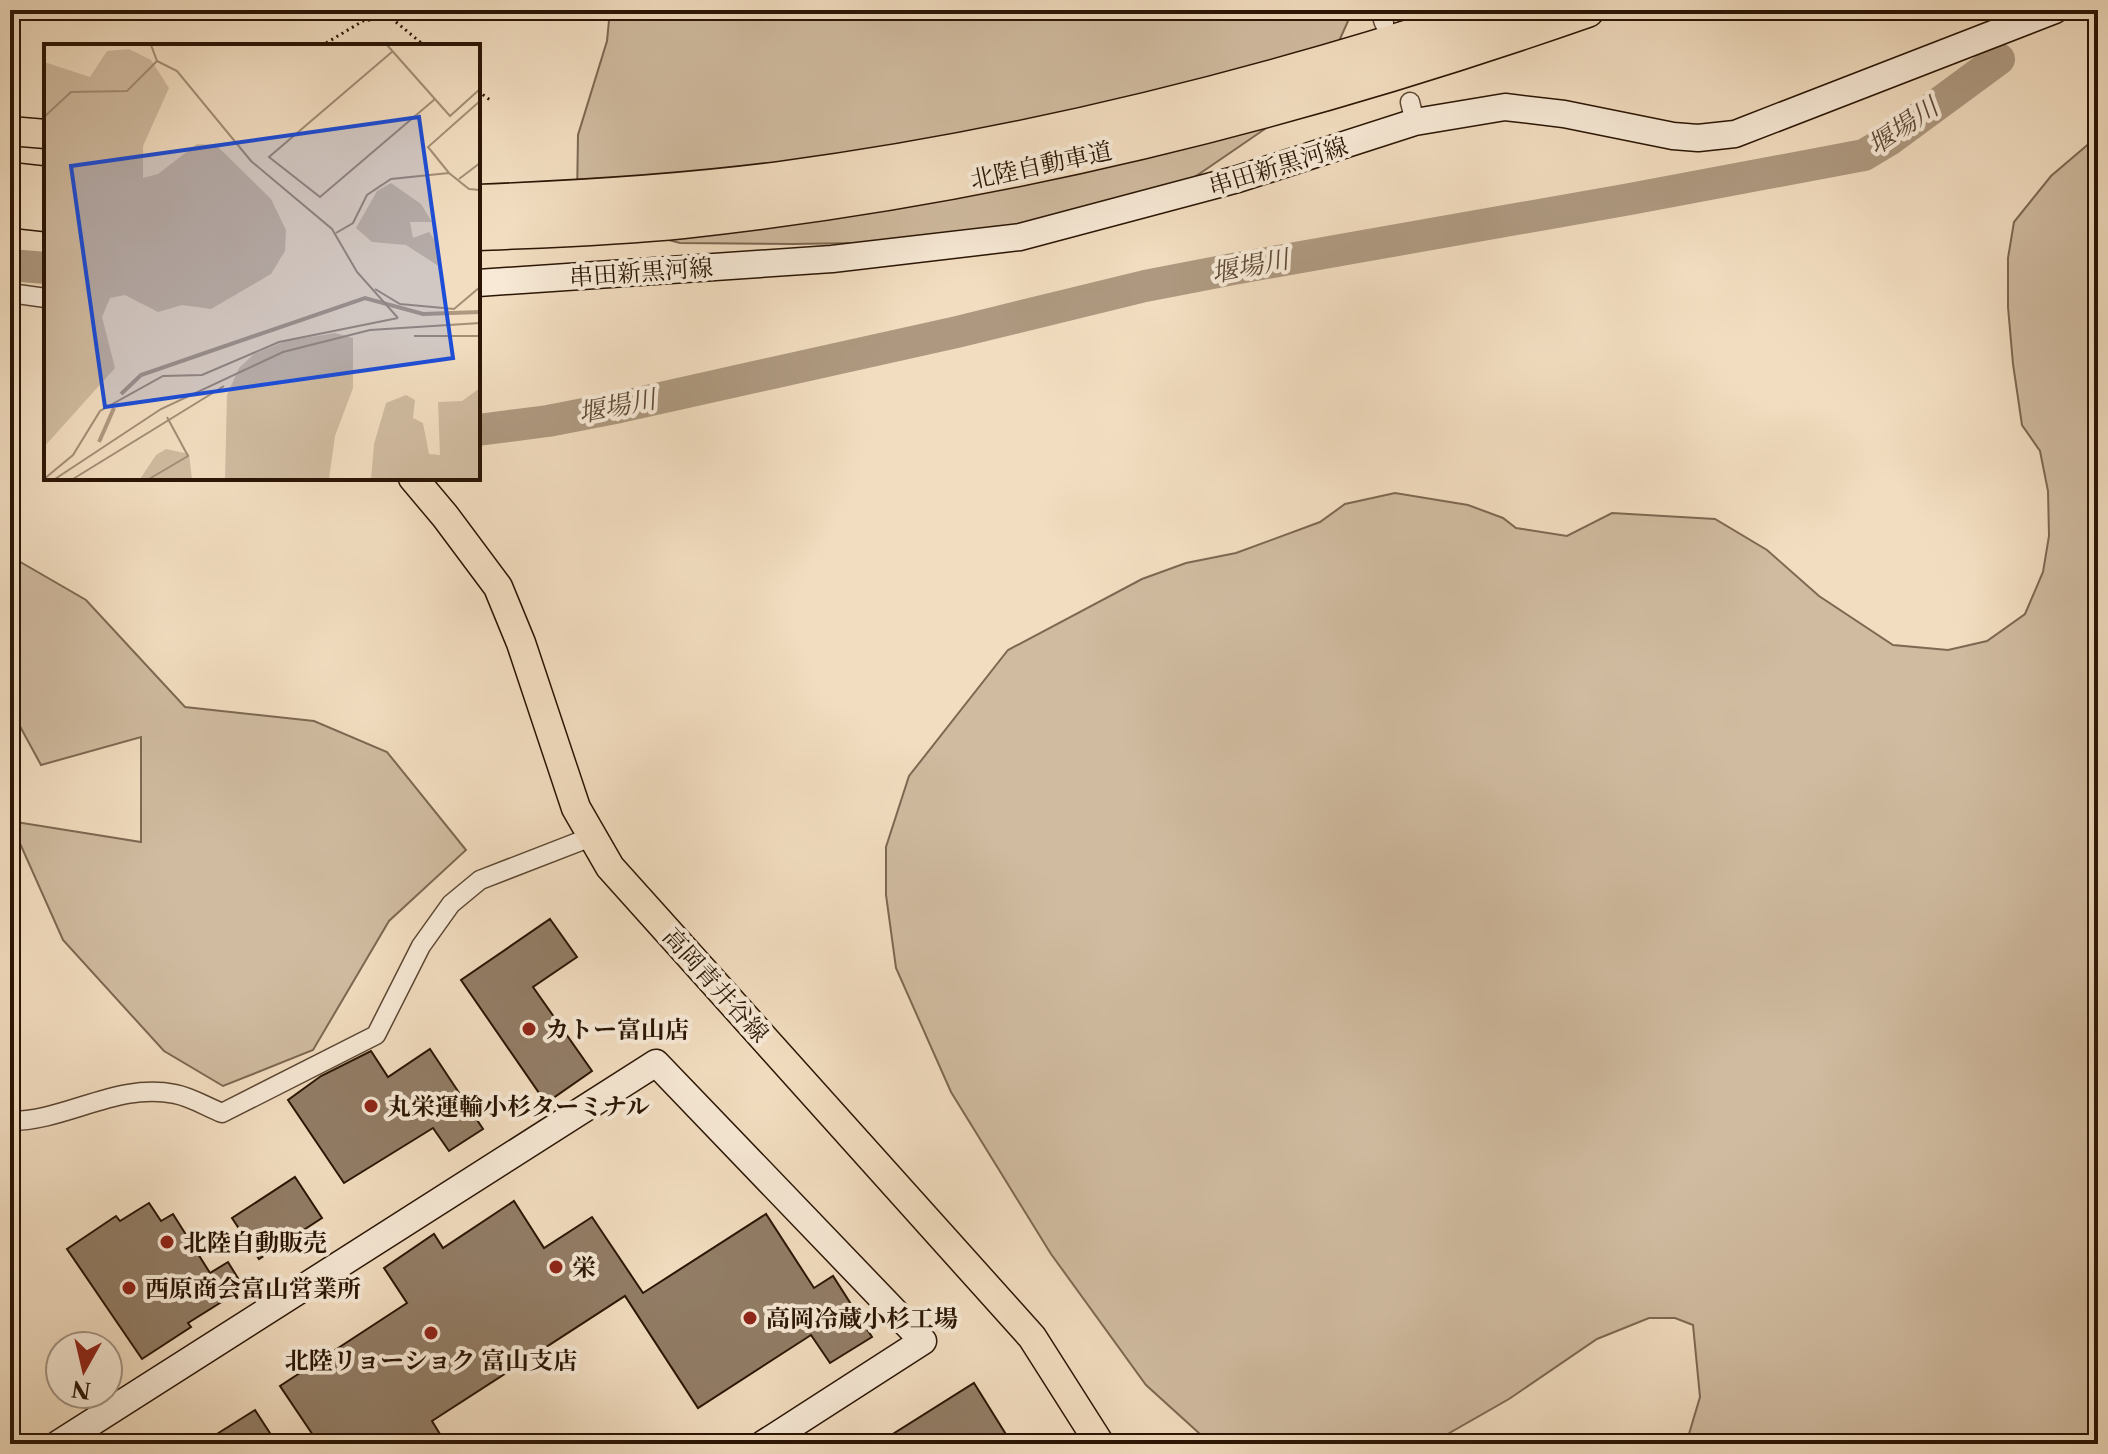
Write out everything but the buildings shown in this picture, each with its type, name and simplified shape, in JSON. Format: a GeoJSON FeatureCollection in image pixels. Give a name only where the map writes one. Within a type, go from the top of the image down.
{"type":"FeatureCollection","features":[{"type":"Feature","properties":{"kind":"highway","name":"北陸自動車道"},"geometry":{"type":"LineString","coordinates":[[480,202],[688,189],[795,177],[995,144],[1231,89],[1494,10]]}},
{"type":"Feature","properties":{"kind":"highway","name":"北陸自動車道"},"geometry":{"type":"LineString","coordinates":[[480,233],[680,221],[895,193],[1008,173],[1209,127],[1329,94],[1587,10]]}},
{"type":"Feature","properties":{"kind":"highway"},"geometry":{"type":"LineString","coordinates":[[10,180],[44,184]]}},
{"type":"Feature","properties":{"kind":"highway"},"geometry":{"type":"LineString","coordinates":[[10,210],[44,214]]}},
{"type":"Feature","properties":{"kind":"main road","name":"串田新黒河線"},"geometry":{"type":"LineString","coordinates":[[480,283],[832,259],[1020,237],[1208,188],[1412,112],[1505,107],[1564,114],[1673,136],[1698,138],[1735,134],[2055,10]]}},
{"type":"Feature","properties":{"kind":"main road"},"geometry":{"type":"LineString","coordinates":[[10,131],[44,134]]}},
{"type":"Feature","properties":{"kind":"main road","name":"高岡青井谷線"},"geometry":{"type":"LineString","coordinates":[[415,480],[498,587],[521,643],[576,808],[591,837],[625,886],[902,1189],[1032,1337],[1100,1444]]}},
{"type":"Feature","properties":{"kind":"main road"},"geometry":{"type":"LineString","coordinates":[[58,1444],[656,1063],[923,1341],[763,1444]]}},
{"type":"Feature","properties":{"kind":"street"},"geometry":{"type":"LineString","coordinates":[[10,293],[44,298]]}},
{"type":"Feature","properties":{"kind":"street"},"geometry":{"type":"LineString","coordinates":[[10,1121],[33,1121],[126,1093],[176,1094],[222,1113],[376,1035],[421,946],[451,904],[480,880],[591,837]]}},
{"type":"Feature","properties":{"kind":"path"},"geometry":{"type":"LineString","coordinates":[[363,21],[365,10]]}},
{"type":"Feature","properties":{"kind":"path"},"geometry":{"type":"LineString","coordinates":[[390,17],[393,10]]}},
{"type":"Feature","properties":{"kind":"path"},"geometry":{"type":"LineString","coordinates":[[324,44],[363,21],[390,17],[423,44]]}},
{"type":"Feature","properties":{"kind":"path"},"geometry":{"type":"LineString","coordinates":[[480,92],[490,100]]}},
{"type":"Feature","properties":{"kind":"shaded area"},"geometry":{"type":"Polygon","coordinates":[[[610,10],[1353,10],[1327,68],[1278,120],[1180,187],[978,241],[793,244],[680,243],[616,226],[577,199],[578,135],[607,41],[610,10]]]}},
{"type":"Feature","properties":{"kind":"shaded area"},"geometry":{"type":"Polygon","coordinates":[[[2098,136],[2098,1444],[1686,1444],[1700,1397],[1693,1325],[1675,1318],[1649,1318],[1597,1339],[1509,1399],[1430,1444],[1211,1444],[1146,1385],[1051,1254],[951,1092],[896,968],[886,895],[886,847],[909,776],[1008,650],[1142,579],[1186,563],[1236,553],[1320,522],[1345,504],[1395,493],[1468,505],[1503,518],[1516,528],[1567,536],[1612,513],[1715,519],[1767,550],[1819,596],[1893,645],[1948,650],[1987,641],[2025,614],[2043,572],[2049,536],[2048,491],[2040,451],[2022,425],[2013,364],[2008,258],[2014,222],[2051,176],[2098,136]]]}},
{"type":"Feature","properties":{"kind":"shaded area"},"geometry":{"type":"Polygon","coordinates":[[[10,556],[86,600],[185,707],[314,721],[387,752],[466,850],[389,921],[313,1050],[223,1086],[164,1051],[63,940],[10,821],[141,842],[141,737],[41,765],[10,708],[10,556]]]}},
{"type":"Feature","properties":{"kind":"waterway","name":"堰場川"},"geometry":{"type":"LineString","coordinates":[[480,430],[620,407],[957,332],[1145,286],[1864,155],[1999,59]]}},
{"type":"Feature","properties":{"kind":"waterway","name":"堰場川"},"geometry":{"type":"LineString","coordinates":[[10,265],[44,268]]}},
{"type":"Feature","properties":{"kind":"place","name":"カトー富山店"},"geometry":{"type":"Point","coordinates":[529,1029]}},
{"type":"Feature","properties":{"kind":"place","name":"丸栄運輸小杉ターミナル"},"geometry":{"type":"Point","coordinates":[371,1106]}},
{"type":"Feature","properties":{"kind":"place","name":"北陸自動販売"},"geometry":{"type":"Point","coordinates":[167,1242]}},
{"type":"Feature","properties":{"kind":"place","name":"栄"},"geometry":{"type":"Point","coordinates":[556,1267]}},
{"type":"Feature","properties":{"kind":"place","name":"西原商会富山営業所"},"geometry":{"type":"Point","coordinates":[129,1288]}},
{"type":"Feature","properties":{"kind":"place","name":"高岡冷蔵小杉工場"},"geometry":{"type":"Point","coordinates":[750,1318]}},
{"type":"Feature","properties":{"kind":"place","name":"北陸リョーショク 富山支店"},"geometry":{"type":"Point","coordinates":[431,1333]}}]}
